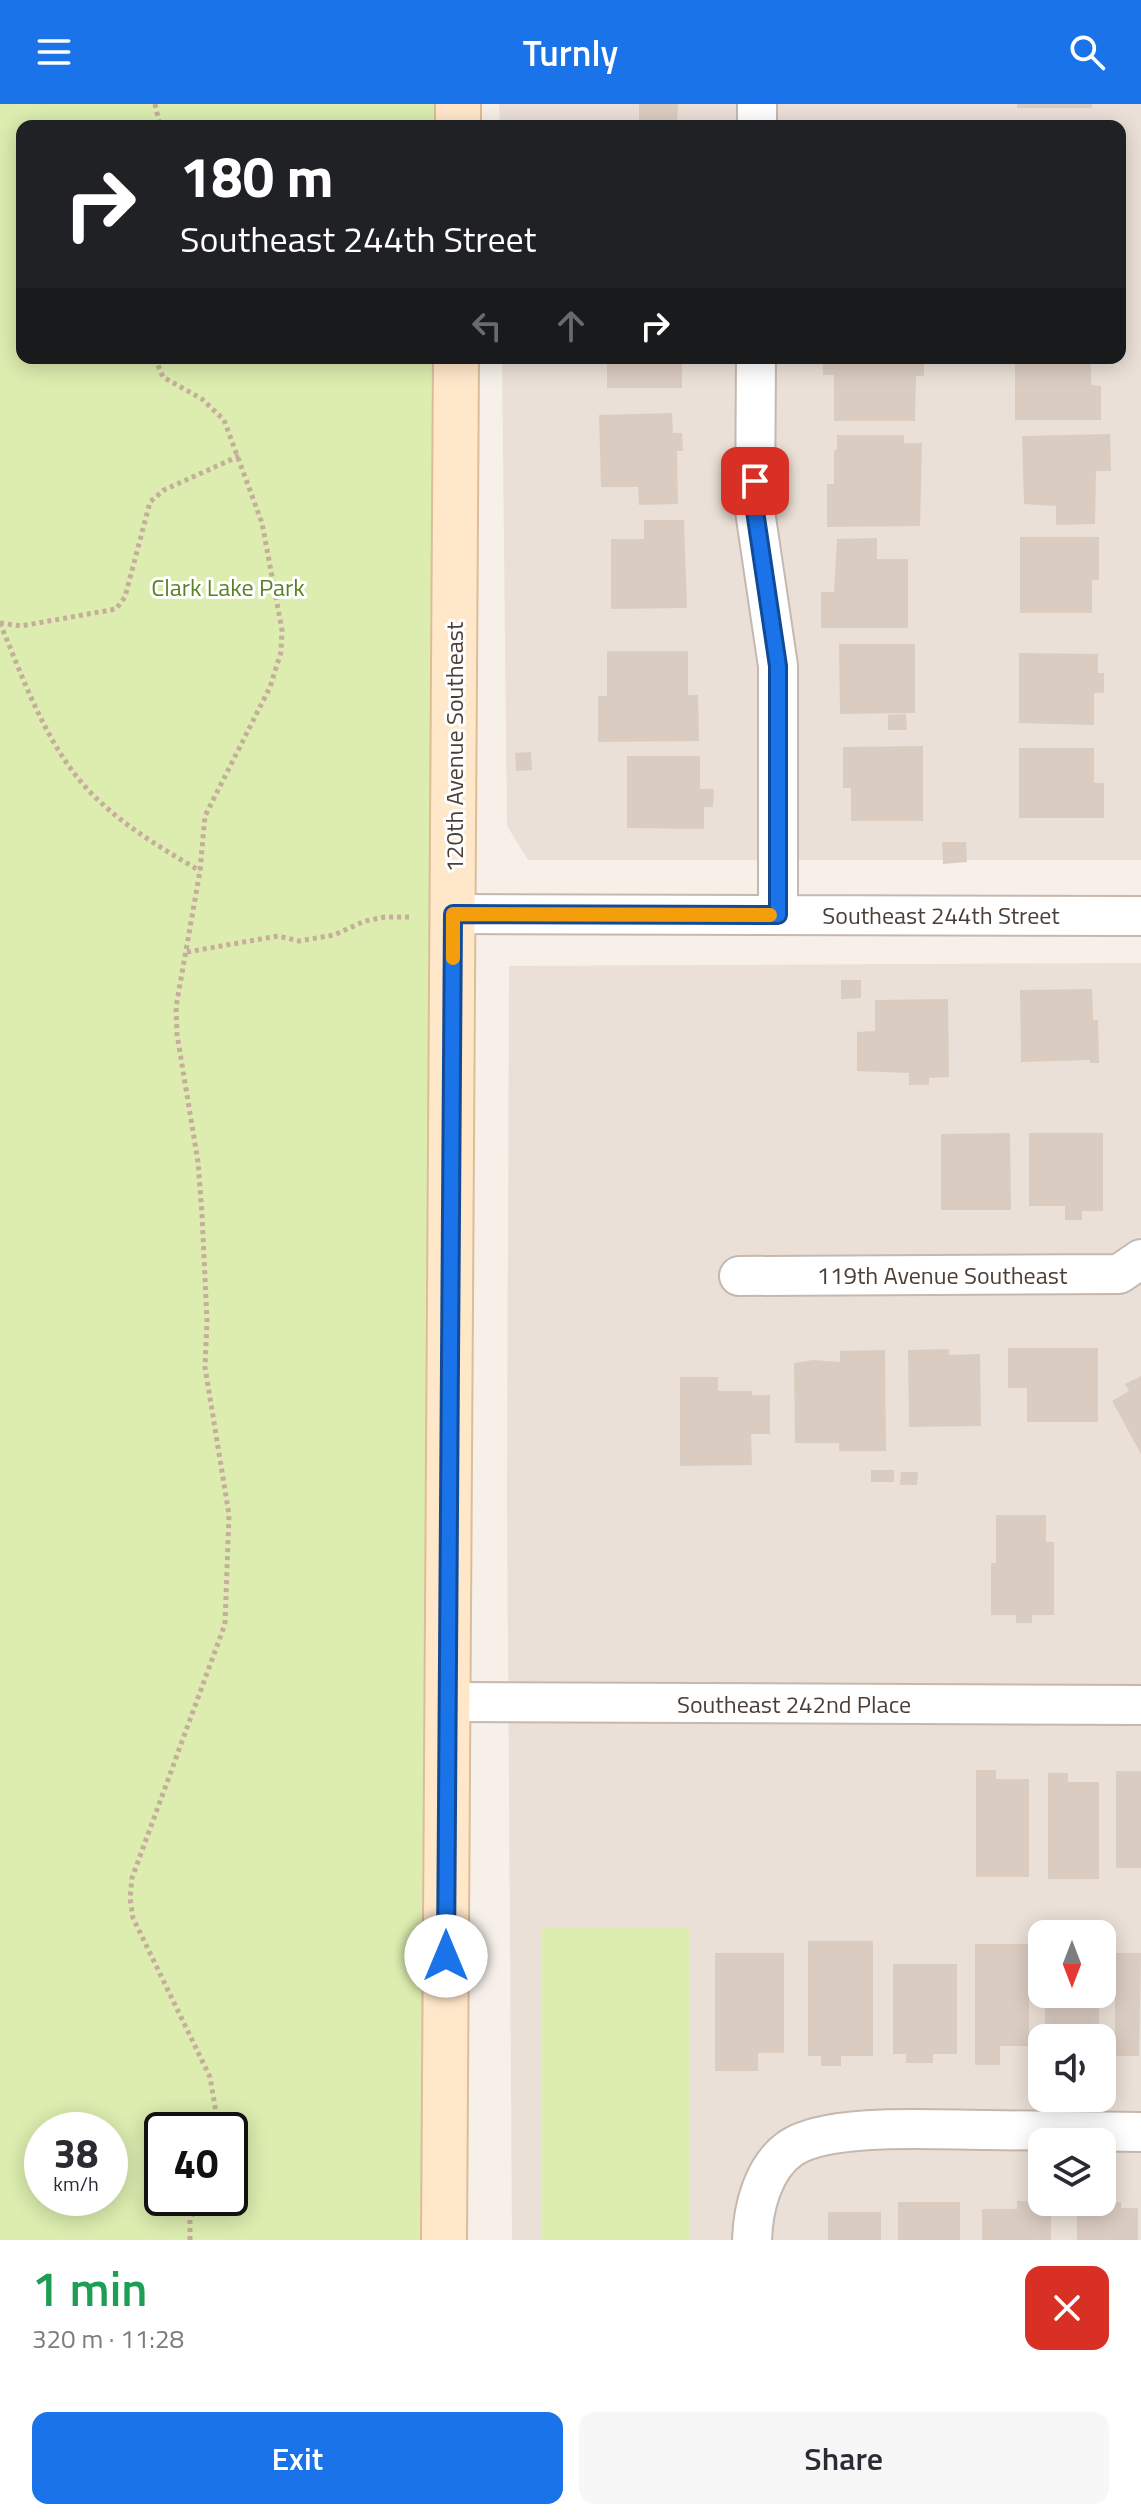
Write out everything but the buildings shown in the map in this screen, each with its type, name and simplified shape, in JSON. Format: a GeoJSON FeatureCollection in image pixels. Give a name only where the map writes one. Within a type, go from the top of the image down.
{"type":"FeatureCollection","features":[{"type":"Feature","properties":{"kind":"street","name":"120th Avenue Southeast"},"geometry":{"type":"LineString","coordinates":[[444,2240],[447,1702],[433,916],[456,364]]}},
{"type":"Feature","properties":{"kind":"street"},"geometry":{"type":"LineString","coordinates":[[756,364],[755,511],[778,666],[778,915]]}},
{"type":"Feature","properties":{"kind":"street","name":"Southeast 244th Street"},"geometry":{"type":"LineString","coordinates":[[433,916],[1141,916]]}},
{"type":"Feature","properties":{"kind":"street","name":"119th Avenue Southeast"},"geometry":{"type":"LineString","coordinates":[[739,1276],[1119,1274],[1141,1259]]}},
{"type":"Feature","properties":{"kind":"street","name":"Southeast 242nd Place"},"geometry":{"type":"LineString","coordinates":[[447,1702],[1141,1705]]}},
{"type":"Feature","properties":{"kind":"street"},"geometry":{"type":"LineString","coordinates":[[752,2240],[753,2221],[764,2182],[778,2159],[808,2139],[898,2129],[1141,2132]]}},
{"type":"Feature","properties":{"kind":"path"},"geometry":{"type":"LineString","coordinates":[[158,364],[163,377],[202,399],[224,420],[262,523],[282,630],[281,652],[270,687],[205,816],[200,871],[176,1007],[177,1034],[198,1162],[207,1322],[205,1367],[229,1515],[225,1624],[132,1878],[130,1898],[133,1918],[210,2077],[216,2112]]}},
{"type":"Feature","properties":{"kind":"path"},"geometry":{"type":"LineString","coordinates":[[0,623],[21,626],[116,609],[125,597],[150,502],[164,490],[239,456]]}},
{"type":"Feature","properties":{"kind":"path"},"geometry":{"type":"LineString","coordinates":[[0,623],[33,701],[62,756],[94,796],[144,838],[200,871]]}},
{"type":"Feature","properties":{"kind":"path"},"geometry":{"type":"LineString","coordinates":[[187,952],[278,936],[299,941],[334,935],[365,921],[385,917],[433,916]]}},
{"type":"Feature","properties":{"kind":"path"},"geometry":{"type":"LineString","coordinates":[[190,2240],[192,2216]]}},
{"type":"Feature","properties":{"kind":"shaded area"},"geometry":{"type":"Polygon","coordinates":[[[499,104],[1141,104],[1141,860],[528,860],[507,826],[502,364],[1126,364],[1126,120],[500,120],[499,104]]]}},
{"type":"Feature","properties":{"kind":"shaded area"},"geometry":{"type":"Polygon","coordinates":[[[1141,963],[1141,2240],[512,2240],[507,1498],[509,966],[1141,963]]]}},
{"type":"Feature","properties":{"kind":"green space","name":"Clark Lake Park"},"geometry":{"type":"Polygon","coordinates":[[[0,104],[458,104],[458,120],[16,120],[16,364],[456,364],[444,2240],[0,2240],[0,104]]]}},
{"type":"Feature","properties":{"kind":"green space"},"geometry":{"type":"Polygon","coordinates":[[[541,1928],[689,1928],[689,2240],[541,2240],[541,1928]]]}},
{"type":"Feature","properties":{"kind":"slow traffic"},"geometry":{"type":"LineString","coordinates":[[453,958],[453,914],[770,915]]}},
{"type":"Feature","properties":{"kind":"route"},"geometry":{"type":"LineString","coordinates":[[446,1956],[453,914],[778,915],[778,666],[755,511],[755,481]]}}]}
